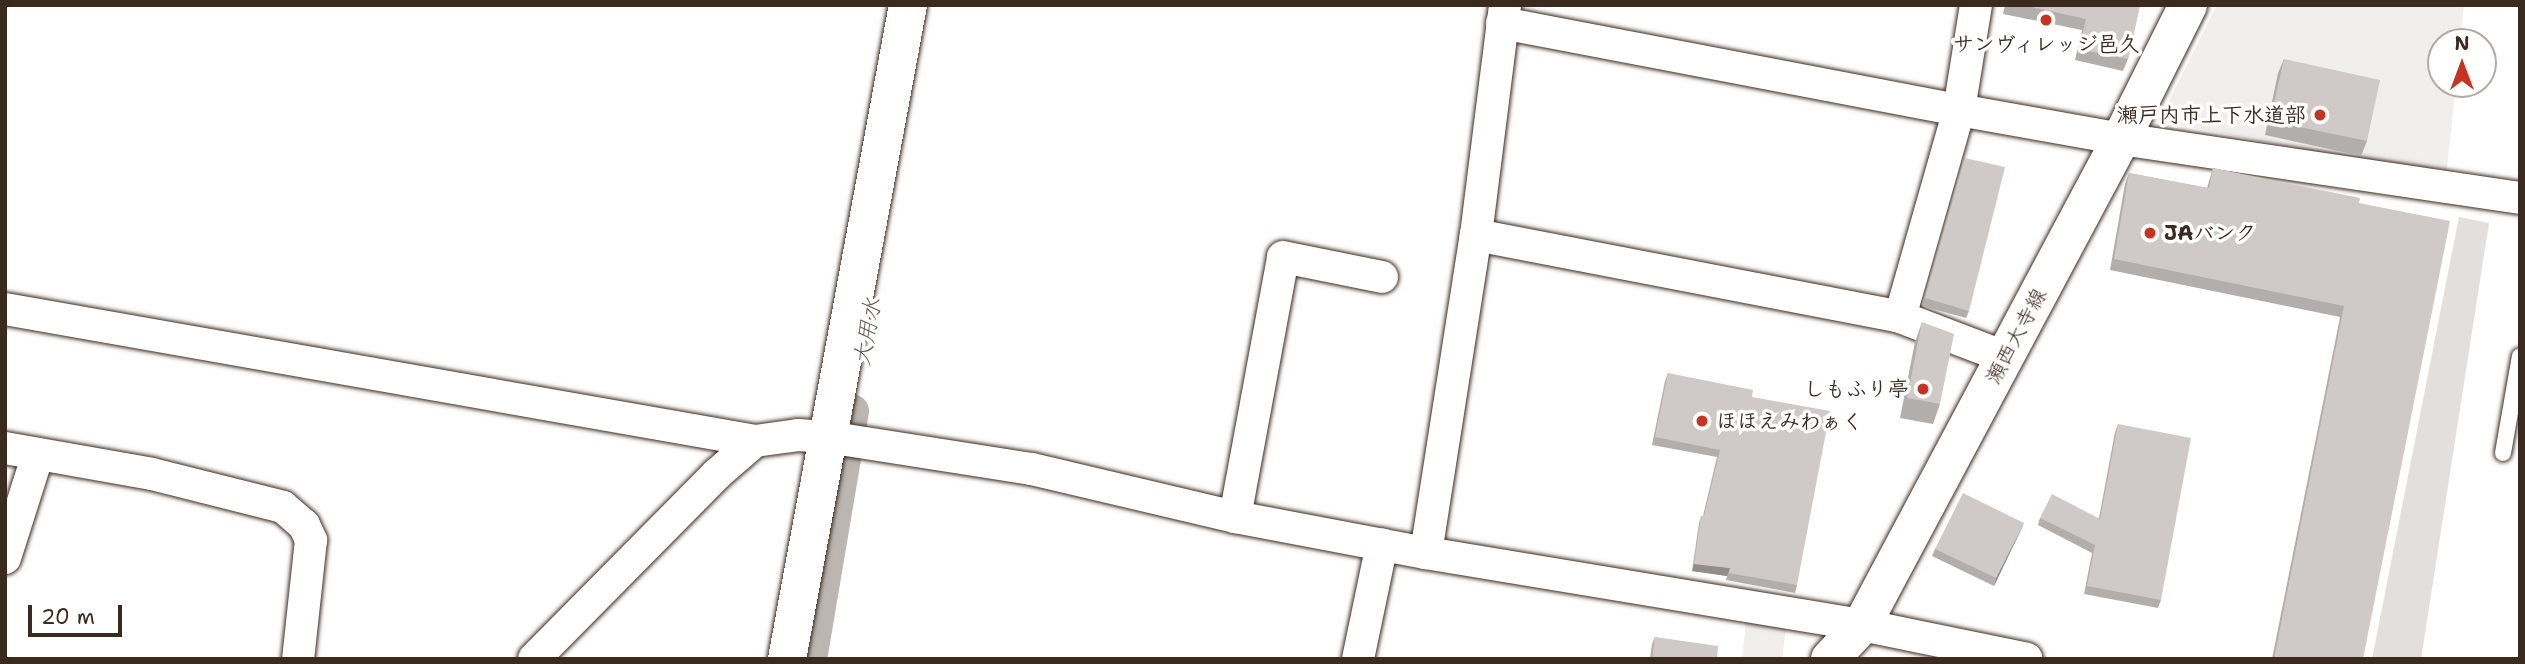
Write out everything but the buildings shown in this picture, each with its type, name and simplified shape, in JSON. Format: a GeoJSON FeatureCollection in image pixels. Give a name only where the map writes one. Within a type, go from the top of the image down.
{"type":"FeatureCollection","features":[{"type":"Feature","properties":{"kind":"main road"},"geometry":{"type":"LineString","coordinates":[[787,659],[908,5]]}},
{"type":"Feature","properties":{"kind":"main road","name":"瀬西大寺線"},"geometry":{"type":"LineString","coordinates":[[1830,659],[1858,642],[2188,5]]}},
{"type":"Feature","properties":{"kind":"street"},"geometry":{"type":"LineString","coordinates":[[1900,317],[1968,112],[1976,5]]}},
{"type":"Feature","properties":{"kind":"street"},"geometry":{"type":"LineString","coordinates":[[1426,553],[1476,235],[1504,14],[1968,112]]}},
{"type":"Feature","properties":{"kind":"street"},"geometry":{"type":"LineString","coordinates":[[1968,112],[1980,95],[2125,129],[2520,198]]}},
{"type":"Feature","properties":{"kind":"street"},"geometry":{"type":"LineString","coordinates":[[1476,235],[1900,317],[2005,357]]}},
{"type":"Feature","properties":{"kind":"street"},"geometry":{"type":"LineString","coordinates":[[1235,517],[1283,257],[1382,277]]}},
{"type":"Feature","properties":{"kind":"street"},"geometry":{"type":"LineString","coordinates":[[5,309],[755,441],[798,435],[827,437],[1060,474],[1235,517],[1382,544],[1858,642],[2026,659]]}},
{"type":"Feature","properties":{"kind":"street"},"geometry":{"type":"LineString","coordinates":[[534,659],[717,474],[755,441]]}},
{"type":"Feature","properties":{"kind":"street"},"geometry":{"type":"LineString","coordinates":[[5,448],[152,474],[283,507],[304,525],[311,540],[298,659]]}},
{"type":"Feature","properties":{"kind":"street"},"geometry":{"type":"LineString","coordinates":[[5,558],[38,454]]}},
{"type":"Feature","properties":{"kind":"street"},"geometry":{"type":"LineString","coordinates":[[1358,659],[1382,544]]}},
{"type":"Feature","properties":{"kind":"lane"},"geometry":{"type":"LineString","coordinates":[[2503,453],[2520,356]]}},
{"type":"Feature","properties":{"kind":"shaded area"},"geometry":{"type":"Polygon","coordinates":[[[2217,5],[2464,5],[2462,28],[2427,28],[2427,98],[2455,98],[2446,178],[2159,121],[2217,5]]]}},
{"type":"Feature","properties":{"kind":"shaded area"},"geometry":{"type":"Polygon","coordinates":[[[2459,217],[2489,223],[2421,659],[2372,659],[2459,217]]]}},
{"type":"Feature","properties":{"kind":"shaded area"},"geometry":{"type":"Polygon","coordinates":[[[1746,622],[1786,628],[1782,659],[1742,659],[1746,622]]]}},
{"type":"Feature","properties":{"kind":"waterway","name":"大用水"},"geometry":{"type":"LineString","coordinates":[[810,659],[852,411]]}},
{"type":"Feature","properties":{"kind":"place","name":"サンヴィレッジ邑久"},"geometry":{"type":"Point","coordinates":[2046,20]}},
{"type":"Feature","properties":{"kind":"place","name":"瀬戸内市上下水道部"},"geometry":{"type":"Point","coordinates":[2320,115]}},
{"type":"Feature","properties":{"kind":"place","name":"JAバンク"},"geometry":{"type":"Point","coordinates":[2150,233]}},
{"type":"Feature","properties":{"kind":"place","name":"しもふり亭"},"geometry":{"type":"Point","coordinates":[1923,389]}},
{"type":"Feature","properties":{"kind":"place","name":"ほほえみわぁく"},"geometry":{"type":"Point","coordinates":[1702,421]}}]}
